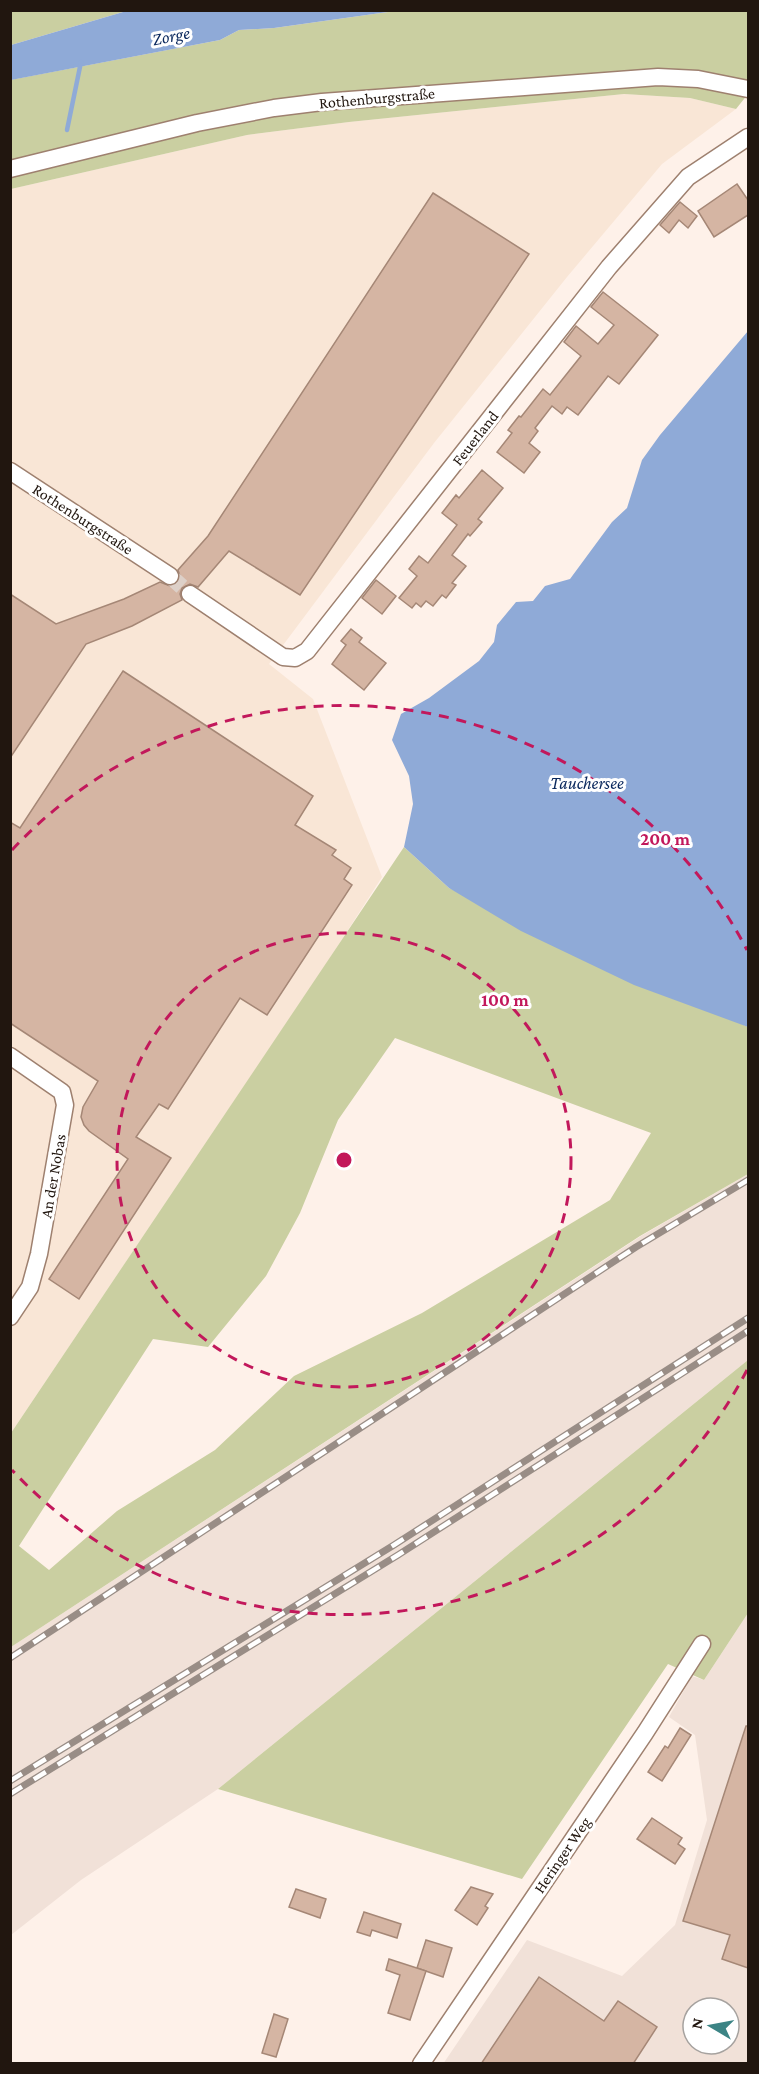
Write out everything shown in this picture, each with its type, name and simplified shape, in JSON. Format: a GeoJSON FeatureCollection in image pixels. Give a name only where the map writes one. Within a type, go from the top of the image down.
{"type":"FeatureCollection","features":[{"type":"Feature","properties":{"kind":"street","name":"Rothenburgstraße"},"geometry":{"type":"LineString","coordinates":[[10,169],[197,123],[322,102],[658,77],[698,79],[748,89]]}},
{"type":"Feature","properties":{"kind":"street","name":"Feuerland"},"geometry":{"type":"LineString","coordinates":[[190,594],[283,657],[295,658],[306,651],[609,267],[688,177],[748,136]]}},
{"type":"Feature","properties":{"kind":"street","name":"Rothenburgstraße"},"geometry":{"type":"LineString","coordinates":[[10,471],[170,576]]}},
{"type":"Feature","properties":{"kind":"street","name":"An der Nobas"},"geometry":{"type":"LineString","coordinates":[[10,1056],[62,1092],[65,1105],[39,1254],[30,1287],[10,1317]]}},
{"type":"Feature","properties":{"kind":"street","name":"Heringer Weg"},"geometry":{"type":"LineString","coordinates":[[421,2064],[632,1752],[702,1644]]}},
{"type":"Feature","properties":{"kind":"shaded area"},"geometry":{"type":"Polygon","coordinates":[[[624,94],[690,98],[736,109],[662,164],[567,277],[434,443],[269,664],[313,699],[382,877],[11,1433],[11,189],[247,135],[349,122],[624,94]]]}},
{"type":"Feature","properties":{"kind":"shaded area"},"geometry":{"type":"Polygon","coordinates":[[[748,1174],[748,1360],[218,1789],[81,1880],[11,1935],[11,1647],[641,1236],[748,1174]]]}},
{"type":"Feature","properties":{"kind":"shaded area"},"geometry":{"type":"Polygon","coordinates":[[[748,1613],[748,2063],[443,2064],[527,1940],[622,1976],[675,1925],[707,1820],[695,1735],[669,1717],[692,1676],[704,1680],[748,1613]]]}},
{"type":"Feature","properties":{"kind":"green space"},"geometry":{"type":"Polygon","coordinates":[[[11,11],[142,11],[123,12],[11,45],[11,11]]]}},
{"type":"Feature","properties":{"kind":"green space"},"geometry":{"type":"Polygon","coordinates":[[[395,11],[748,11],[748,94],[736,109],[690,98],[624,94],[349,122],[247,135],[11,189],[10,80],[220,40],[239,30],[274,28],[395,11]]]}},
{"type":"Feature","properties":{"kind":"green space"},"geometry":{"type":"Polygon","coordinates":[[[404,847],[449,888],[748,1027],[748,1174],[640,1236],[11,1647],[11,1433],[404,847]],[[395,1038],[338,1120],[300,1213],[266,1276],[208,1347],[153,1339],[19,1546],[49,1570],[117,1511],[215,1450],[294,1376],[422,1313],[610,1200],[651,1133],[395,1038]]]}},
{"type":"Feature","properties":{"kind":"green space"},"geometry":{"type":"Polygon","coordinates":[[[748,1360],[748,1613],[704,1680],[668,1664],[522,1879],[218,1789],[748,1360]]]}},
{"type":"Feature","properties":{"kind":"water","name":"Zorge"},"geometry":{"type":"Polygon","coordinates":[[[142,10],[395,11],[274,28],[239,30],[220,40],[11,80],[11,45],[123,12],[142,10]]]}},
{"type":"Feature","properties":{"kind":"water","name":"Tauchersee"},"geometry":{"type":"Polygon","coordinates":[[[748,331],[748,1027],[634,985],[521,931],[449,888],[404,847],[413,804],[409,776],[392,740],[401,714],[429,698],[479,661],[494,642],[497,625],[516,602],[533,601],[545,586],[570,579],[612,522],[627,508],[642,460],[660,435],[748,331]]]}},
{"type":"Feature","properties":{"kind":"building"},"geometry":{"type":"Polygon","coordinates":[[[737,184],[748,200],[748,215],[714,237],[698,211],[737,184]]]}},
{"type":"Feature","properties":{"kind":"building"},"geometry":{"type":"Polygon","coordinates":[[[433,193],[529,254],[300,595],[229,551],[198,587],[190,584],[182,588],[180,594],[182,600],[132,626],[86,644],[10,758],[10,594],[56,624],[124,599],[160,582],[170,586],[178,582],[180,576],[178,570],[208,536],[433,193]]]}},
{"type":"Feature","properties":{"kind":"building"},"geometry":{"type":"Polygon","coordinates":[[[680,202],[697,216],[688,228],[679,220],[669,233],[660,225],[680,202]]]}},
{"type":"Feature","properties":{"kind":"building"},"geometry":{"type":"Polygon","coordinates":[[[603,292],[658,335],[619,384],[608,376],[578,415],[567,407],[562,414],[552,406],[535,428],[538,431],[529,443],[540,452],[524,473],[497,452],[512,433],[508,430],[519,416],[521,417],[543,389],[550,395],[581,356],[564,342],[576,326],[598,344],[614,325],[591,307],[603,292]]]}},
{"type":"Feature","properties":{"kind":"building"},"geometry":{"type":"Polygon","coordinates":[[[482,470],[503,488],[478,519],[482,522],[470,536],[468,534],[452,555],[466,566],[452,583],[456,585],[446,598],[442,595],[433,606],[426,601],[421,607],[416,603],[412,608],[399,598],[417,576],[409,569],[419,556],[428,563],[457,525],[442,513],[456,495],[459,498],[482,470]]]}},
{"type":"Feature","properties":{"kind":"building"},"geometry":{"type":"Polygon","coordinates":[[[376,580],[396,596],[382,614],[362,598],[376,580]]]}},
{"type":"Feature","properties":{"kind":"building"},"geometry":{"type":"Polygon","coordinates":[[[351,629],[362,638],[359,642],[386,663],[364,690],[332,664],[346,645],[341,641],[351,629]]]}},
{"type":"Feature","properties":{"kind":"building"},"geometry":{"type":"Polygon","coordinates":[[[123,671],[313,796],[295,825],[336,850],[332,855],[351,868],[344,879],[352,885],[267,1015],[240,998],[168,1109],[159,1104],[136,1137],[171,1158],[79,1299],[49,1279],[128,1159],[84,1125],[81,1117],[83,1107],[98,1081],[10,1023],[10,822],[20,828],[123,671]]]}},
{"type":"Feature","properties":{"kind":"building"},"geometry":{"type":"Polygon","coordinates":[[[746,1726],[748,1726],[748,1968],[722,1959],[730,1935],[683,1921],[746,1726]]]}},
{"type":"Feature","properties":{"kind":"building"},"geometry":{"type":"Polygon","coordinates":[[[680,1728],[691,1735],[662,1781],[648,1772],[665,1746],[668,1748],[680,1728]]]}},
{"type":"Feature","properties":{"kind":"building"},"geometry":{"type":"Polygon","coordinates":[[[652,1818],[682,1838],[678,1844],[685,1849],[675,1864],[637,1839],[652,1818]]]}},
{"type":"Feature","properties":{"kind":"building"},"geometry":{"type":"Polygon","coordinates":[[[471,1887],[493,1894],[485,1906],[488,1908],[477,1925],[455,1910],[471,1887]]]}},
{"type":"Feature","properties":{"kind":"building"},"geometry":{"type":"Polygon","coordinates":[[[296,1889],[326,1899],[320,1918],[289,1907],[296,1889]]]}},
{"type":"Feature","properties":{"kind":"building"},"geometry":{"type":"Polygon","coordinates":[[[364,1912],[401,1924],[397,1938],[372,1930],[370,1936],[357,1932],[364,1912]]]}},
{"type":"Feature","properties":{"kind":"building"},"geometry":{"type":"Polygon","coordinates":[[[426,1940],[452,1948],[443,1977],[417,1968],[426,1940]]]}},
{"type":"Feature","properties":{"kind":"building"},"geometry":{"type":"Polygon","coordinates":[[[389,1959],[426,1971],[410,2020],[388,2013],[400,1975],[386,1970],[389,1959]]]}},
{"type":"Feature","properties":{"kind":"building"},"geometry":{"type":"Polygon","coordinates":[[[539,1977],[604,2021],[618,2001],[657,2027],[633,2064],[481,2064],[539,1977]]]}},
{"type":"Feature","properties":{"kind":"building"},"geometry":{"type":"Polygon","coordinates":[[[274,2014],[288,2019],[276,2057],[262,2053],[274,2014]]]}},
{"type":"Feature","properties":{"kind":"waterway"},"geometry":{"type":"LineString","coordinates":[[67,130],[81,62]]}},
{"type":"Feature","properties":{"kind":"tunnel"},"geometry":{"type":"LineString","coordinates":[[170,576],[190,594]]}},
{"type":"Feature","properties":{"kind":"railway"},"geometry":{"type":"LineString","coordinates":[[10,1658],[636,1247],[748,1180]]}},
{"type":"Feature","properties":{"kind":"railway"},"geometry":{"type":"LineString","coordinates":[[10,1781],[394,1545],[748,1318]]}},
{"type":"Feature","properties":{"kind":"railway"},"geometry":{"type":"LineString","coordinates":[[10,1794],[398,1555],[748,1331]]}}]}
